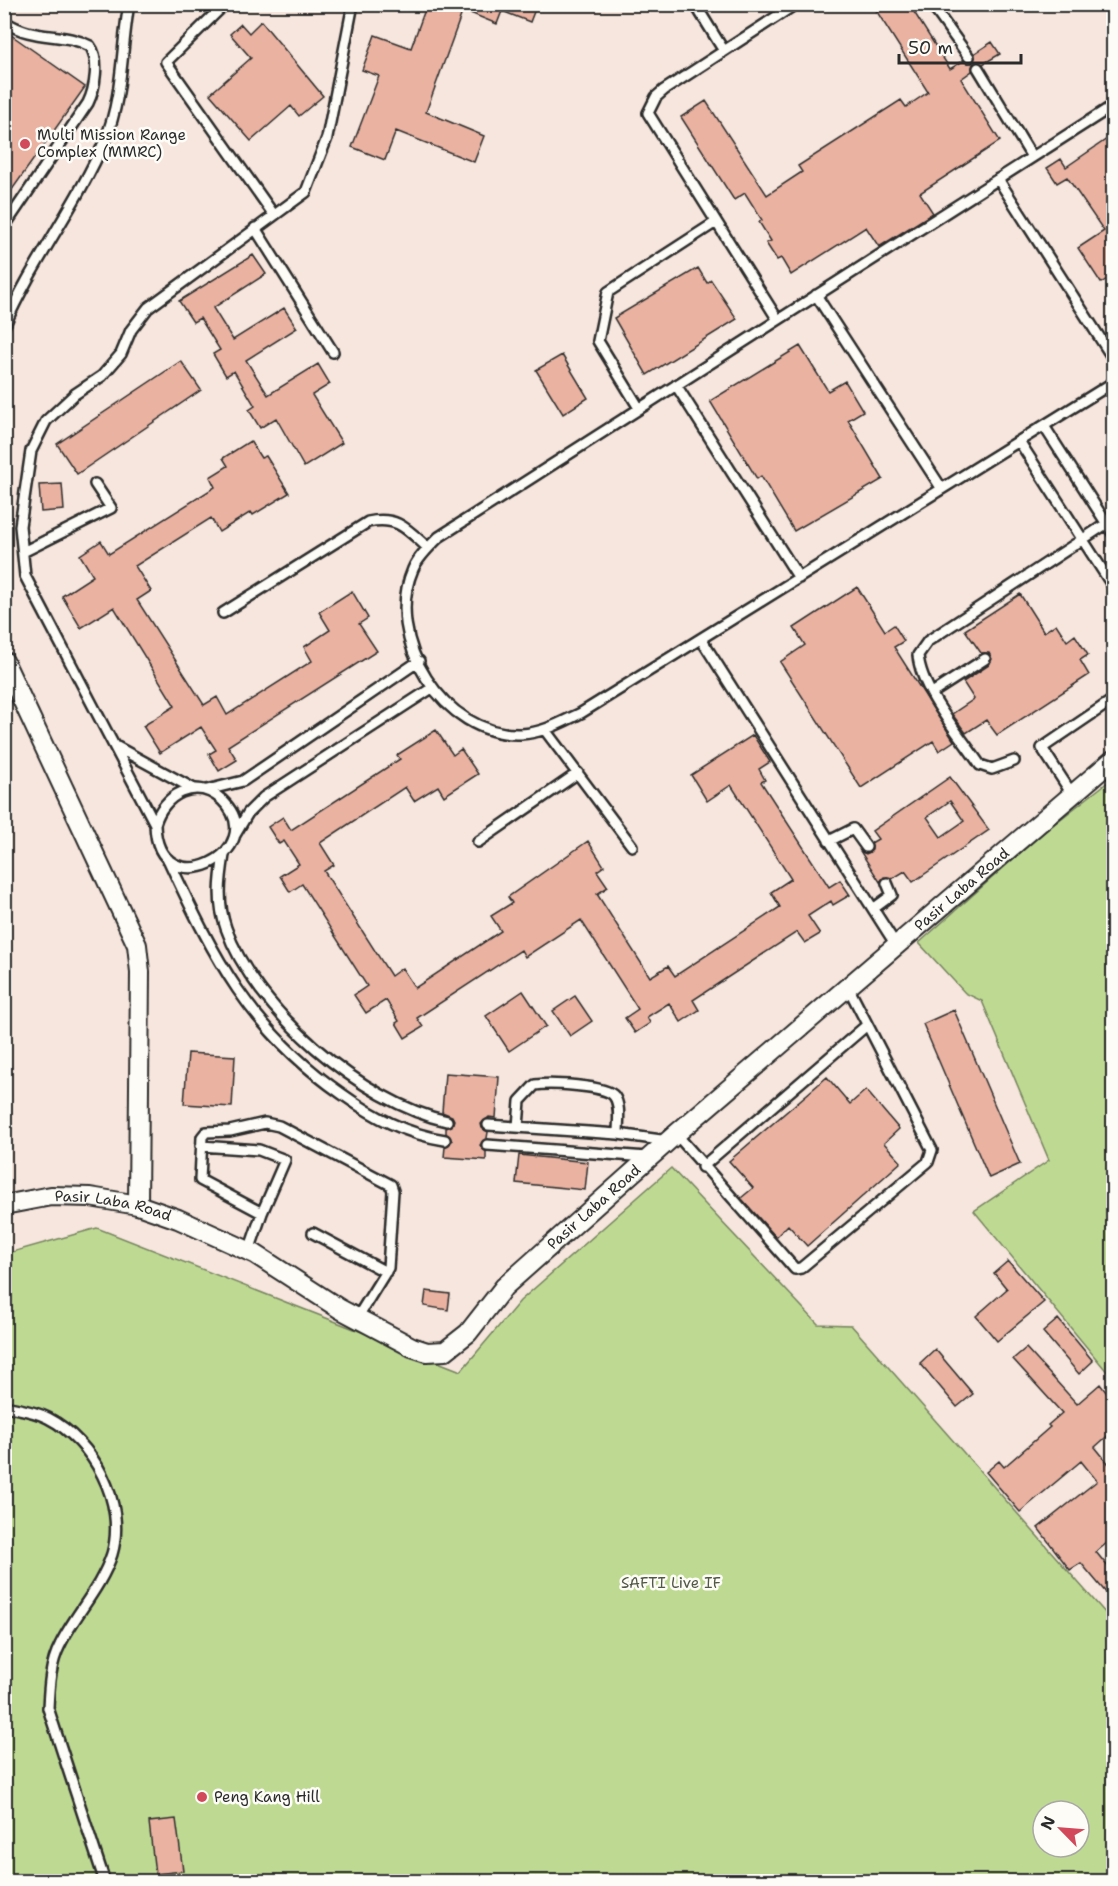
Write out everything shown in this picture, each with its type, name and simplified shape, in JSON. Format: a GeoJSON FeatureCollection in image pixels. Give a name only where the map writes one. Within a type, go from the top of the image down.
{"type":"FeatureCollection","features":[{"type":"Feature","properties":{"kind":"street"},"geometry":{"type":"LineString","coordinates":[[4,661],[137,945],[140,972],[138,1205]]}},
{"type":"Feature","properties":{"kind":"street","name":"Pasir Laba Road"},"geometry":{"type":"LineString","coordinates":[[4,1205],[51,1196],[90,1197],[138,1205],[178,1219],[249,1251],[357,1318],[412,1347],[427,1353],[445,1351],[468,1333],[504,1287],[673,1137],[1113,759]]}},
{"type":"Feature","properties":{"kind":"lane"},"geometry":{"type":"LineString","coordinates":[[4,327],[106,139],[118,92],[129,4]]}},
{"type":"Feature","properties":{"kind":"lane"},"geometry":{"type":"LineString","coordinates":[[225,4],[166,62],[274,215]]}},
{"type":"Feature","properties":{"kind":"lane"},"geometry":{"type":"LineString","coordinates":[[353,4],[327,138],[306,192],[148,308],[131,330],[121,354],[102,376],[75,394],[46,421],[31,451],[20,526],[25,576],[155,824],[159,848],[167,858],[216,959],[250,1010],[274,1038],[329,1085],[386,1122],[410,1132],[446,1140]]}},
{"type":"Feature","properties":{"kind":"lane"},"geometry":{"type":"LineString","coordinates":[[696,4],[724,51]]}},
{"type":"Feature","properties":{"kind":"lane"},"geometry":{"type":"LineString","coordinates":[[778,320],[648,112],[656,97],[664,90],[795,4]]}},
{"type":"Feature","properties":{"kind":"lane"},"geometry":{"type":"LineString","coordinates":[[931,4],[969,57]]}},
{"type":"Feature","properties":{"kind":"lane"},"geometry":{"type":"LineString","coordinates":[[4,21],[22,33],[79,41],[90,46],[94,54],[94,84],[88,103],[4,227]]}},
{"type":"Feature","properties":{"kind":"lane"},"geometry":{"type":"LineString","coordinates":[[978,68],[1032,157]]}},
{"type":"Feature","properties":{"kind":"lane"},"geometry":{"type":"LineString","coordinates":[[1113,105],[439,537],[413,567],[406,609],[406,625],[419,661],[432,688],[454,712],[481,726],[519,734],[545,730],[581,713],[1113,382]]}},
{"type":"Feature","properties":{"kind":"lane"},"geometry":{"type":"LineString","coordinates":[[998,179],[1113,360]]}},
{"type":"Feature","properties":{"kind":"lane"},"geometry":{"type":"LineString","coordinates":[[639,408],[598,341],[608,292],[716,222]]}},
{"type":"Feature","properties":{"kind":"lane"},"geometry":{"type":"LineString","coordinates":[[255,228],[333,352]]}},
{"type":"Feature","properties":{"kind":"lane"},"geometry":{"type":"LineString","coordinates":[[816,295],[942,489]]}},
{"type":"Feature","properties":{"kind":"lane"},"geometry":{"type":"LineString","coordinates":[[676,385],[799,578]]}},
{"type":"Feature","properties":{"kind":"lane"},"geometry":{"type":"LineString","coordinates":[[1044,426],[1113,535]]}},
{"type":"Feature","properties":{"kind":"lane"},"geometry":{"type":"LineString","coordinates":[[1019,441],[1113,588]]}},
{"type":"Feature","properties":{"kind":"lane"},"geometry":{"type":"LineString","coordinates":[[23,552],[111,508],[95,484]]}},
{"type":"Feature","properties":{"kind":"lane"},"geometry":{"type":"LineString","coordinates":[[223,613],[368,522],[384,519],[393,521],[402,525],[428,548]]}},
{"type":"Feature","properties":{"kind":"lane"},"geometry":{"type":"LineString","coordinates":[[1014,761],[992,769],[980,765],[919,670],[918,655],[928,641],[1106,524]]}},
{"type":"Feature","properties":{"kind":"lane"},"geometry":{"type":"LineString","coordinates":[[701,639],[896,945]]}},
{"type":"Feature","properties":{"kind":"lane"},"geometry":{"type":"LineString","coordinates":[[932,693],[985,659]]}},
{"type":"Feature","properties":{"kind":"lane"},"geometry":{"type":"LineString","coordinates":[[155,824],[164,803],[172,795],[194,789],[222,788],[243,781],[419,661]]}},
{"type":"Feature","properties":{"kind":"lane"},"geometry":{"type":"LineString","coordinates":[[432,688],[264,797],[248,813],[224,855],[219,886],[226,928],[250,972],[287,1022],[315,1048],[368,1087],[417,1113],[447,1121]]}},
{"type":"Feature","properties":{"kind":"lane"},"geometry":{"type":"LineString","coordinates":[[1072,794],[1042,748],[1113,699]]}},
{"type":"Feature","properties":{"kind":"lane"},"geometry":{"type":"LineString","coordinates":[[545,730],[632,846]]}},
{"type":"Feature","properties":{"kind":"lane"},"geometry":{"type":"LineString","coordinates":[[115,745],[194,789]]}},
{"type":"Feature","properties":{"kind":"lane"},"geometry":{"type":"LineString","coordinates":[[478,842],[578,773]]}},
{"type":"Feature","properties":{"kind":"lane"},"geometry":{"type":"LineString","coordinates":[[205,790],[223,801],[229,809],[234,830],[232,840]]}},
{"type":"Feature","properties":{"kind":"lane"},"geometry":{"type":"LineString","coordinates":[[829,841],[853,829],[866,847]]}},
{"type":"Feature","properties":{"kind":"lane"},"geometry":{"type":"LineString","coordinates":[[167,858],[178,865],[202,868],[224,855]]}},
{"type":"Feature","properties":{"kind":"lane"},"geometry":{"type":"LineString","coordinates":[[873,909],[892,895],[887,883]]}},
{"type":"Feature","properties":{"kind":"lane"},"geometry":{"type":"LineString","coordinates":[[488,1125],[673,1137],[791,1268],[797,1269],[928,1162],[932,1150],[848,987]]}},
{"type":"Feature","properties":{"kind":"lane"},"geometry":{"type":"LineString","coordinates":[[702,1167],[867,1025]]}},
{"type":"Feature","properties":{"kind":"lane"},"geometry":{"type":"LineString","coordinates":[[518,1127],[520,1101],[529,1089],[540,1085],[586,1087],[606,1090],[616,1098],[618,1134]]}},
{"type":"Feature","properties":{"kind":"lane"},"geometry":{"type":"LineString","coordinates":[[262,1213],[201,1183],[201,1146],[202,1137],[206,1132],[230,1131],[265,1123],[304,1137],[353,1166],[387,1180],[393,1191],[386,1272],[357,1318]]}},
{"type":"Feature","properties":{"kind":"lane"},"geometry":{"type":"LineString","coordinates":[[487,1145],[653,1157]]}},
{"type":"Feature","properties":{"kind":"lane"},"geometry":{"type":"LineString","coordinates":[[201,1146],[259,1150],[285,1160],[262,1213],[249,1251]]}},
{"type":"Feature","properties":{"kind":"lane"},"geometry":{"type":"LineString","coordinates":[[313,1233],[386,1272]]}},
{"type":"Feature","properties":{"kind":"lane"},"geometry":{"type":"LineString","coordinates":[[4,1406],[49,1419],[77,1439],[94,1460],[109,1489],[116,1527],[112,1553],[98,1583],[60,1645],[49,1686],[48,1708],[105,1881]]}},
{"type":"Feature","properties":{"kind":"green space"},"geometry":{"type":"Polygon","coordinates":[[[1113,778],[1113,1379],[974,1211],[1049,1160],[982,1001],[965,993],[919,943],[1039,836],[1113,778]]]}},
{"type":"Feature","properties":{"kind":"green space","name":"SAFTI Live IF"},"geometry":{"type":"Polygon","coordinates":[[[671,1168],[818,1324],[851,1325],[1107,1615],[1113,1610],[1113,1881],[5,1882],[5,1254],[97,1228],[461,1371],[520,1301],[671,1168]]]}},
{"type":"Feature","properties":{"kind":"building"},"geometry":{"type":"Polygon","coordinates":[[[427,4],[537,4],[530,22],[502,11],[497,24],[463,10],[426,112],[484,136],[474,162],[396,131],[385,160],[352,147],[379,76],[362,70],[375,35],[411,48],[427,4]]]}},
{"type":"Feature","properties":{"kind":"building"},"geometry":{"type":"Polygon","coordinates":[[[872,4],[909,4],[950,69],[963,61],[972,63],[975,53],[992,42],[1000,54],[983,64],[974,63],[972,71],[961,79],[1000,141],[920,193],[933,213],[879,247],[866,227],[791,275],[781,258],[777,260],[766,243],[771,241],[759,222],[762,220],[745,193],[734,200],[681,117],[706,101],[767,195],[802,172],[798,166],[901,100],[906,107],[928,92],[872,4]]]}},
{"type":"Feature","properties":{"kind":"building"},"geometry":{"type":"Polygon","coordinates":[[[261,21],[323,96],[299,116],[291,106],[251,141],[210,94],[251,58],[230,34],[241,24],[249,33],[261,21]]]}},
{"type":"Feature","properties":{"kind":"building","name":"Multi Mission Range Complex (MMRC)"},"geometry":{"type":"Polygon","coordinates":[[[4,30],[85,87],[4,201],[4,30]]]}},
{"type":"Feature","properties":{"kind":"building"},"geometry":{"type":"Polygon","coordinates":[[[1113,135],[1113,275],[1101,283],[1078,248],[1104,231],[1067,177],[1057,183],[1047,168],[1061,159],[1066,167],[1113,135]]]}},
{"type":"Feature","properties":{"kind":"building"},"geometry":{"type":"Polygon","coordinates":[[[253,255],[266,274],[213,308],[233,340],[284,308],[297,328],[246,360],[268,395],[318,364],[330,384],[312,395],[342,443],[304,467],[276,418],[260,428],[249,410],[255,406],[234,371],[226,376],[213,354],[220,350],[200,318],[193,322],[179,301],[253,255]]]}},
{"type":"Feature","properties":{"kind":"building"},"geometry":{"type":"Polygon","coordinates":[[[698,268],[707,283],[711,280],[737,319],[647,375],[614,318],[698,268]]]}},
{"type":"Feature","properties":{"kind":"building"},"geometry":{"type":"Polygon","coordinates":[[[800,346],[828,391],[845,381],[863,411],[848,420],[883,479],[794,531],[761,476],[757,479],[710,401],[800,346]]]}},
{"type":"Feature","properties":{"kind":"building"},"geometry":{"type":"Polygon","coordinates":[[[562,355],[588,398],[563,414],[536,370],[562,355]]]}},
{"type":"Feature","properties":{"kind":"building"},"geometry":{"type":"Polygon","coordinates":[[[181,361],[201,390],[77,474],[57,444],[181,361]]]}},
{"type":"Feature","properties":{"kind":"building"},"geometry":{"type":"Polygon","coordinates":[[[250,441],[261,458],[266,456],[289,493],[253,515],[251,512],[219,532],[211,518],[135,566],[151,591],[137,600],[204,705],[217,697],[227,715],[312,661],[304,647],[330,630],[319,612],[352,591],[368,618],[359,624],[377,651],[228,746],[237,760],[219,771],[209,754],[216,750],[201,727],[160,753],[143,726],[175,706],[114,607],[81,628],[62,596],[93,576],[80,555],[101,541],[109,554],[215,487],[210,477],[228,466],[223,458],[250,441]]]}},
{"type":"Feature","properties":{"kind":"building"},"geometry":{"type":"Polygon","coordinates":[[[62,484],[64,510],[41,512],[39,485],[62,484]]]}},
{"type":"Feature","properties":{"kind":"building"},"geometry":{"type":"Polygon","coordinates":[[[857,587],[885,631],[894,625],[904,641],[894,647],[954,741],[939,751],[933,741],[861,788],[780,662],[805,645],[794,628],[857,587]]]}},
{"type":"Feature","properties":{"kind":"building"},"geometry":{"type":"Polygon","coordinates":[[[1020,594],[1044,632],[1056,624],[1067,641],[1075,635],[1088,655],[1080,660],[1089,675],[997,735],[986,720],[966,733],[952,714],[974,699],[963,682],[989,665],[992,659],[989,653],[981,653],[965,630],[1020,594]]]}},
{"type":"Feature","properties":{"kind":"building"},"geometry":{"type":"Polygon","coordinates":[[[436,730],[453,755],[461,749],[478,774],[444,796],[438,786],[414,801],[405,787],[320,843],[334,865],[324,871],[391,976],[402,968],[415,988],[501,931],[491,916],[512,903],[508,897],[588,841],[604,866],[597,871],[608,887],[597,894],[650,977],[668,966],[675,976],[780,907],[771,892],[791,879],[731,785],[707,801],[691,775],[753,735],[770,762],[759,769],[765,780],[761,782],[829,887],[840,880],[850,895],[833,905],[831,901],[808,916],[820,934],[805,943],[797,932],[693,1000],[699,1010],[681,1022],[669,1003],[647,1017],[650,1023],[635,1033],[625,1018],[638,1009],[581,920],[525,957],[521,950],[417,1018],[423,1027],[405,1038],[396,1023],[399,1021],[386,1000],[366,1013],[354,995],[367,986],[302,884],[290,892],[280,876],[299,864],[284,841],[279,844],[268,827],[283,817],[291,830],[400,759],[397,755],[436,730]]]}},
{"type":"Feature","properties":{"kind":"building"},"geometry":{"type":"Polygon","coordinates":[[[950,777],[989,830],[913,882],[905,871],[892,879],[884,877],[880,882],[860,851],[866,854],[872,850],[871,843],[878,839],[872,831],[950,777]],[[950,801],[927,817],[941,837],[964,821],[950,801]]]}},
{"type":"Feature","properties":{"kind":"building"},"geometry":{"type":"Polygon","coordinates":[[[523,991],[546,1026],[509,1051],[486,1016],[523,991]]]}},
{"type":"Feature","properties":{"kind":"building"},"geometry":{"type":"Polygon","coordinates":[[[575,996],[592,1021],[570,1036],[553,1011],[575,996]]]}},
{"type":"Feature","properties":{"kind":"building"},"geometry":{"type":"Polygon","coordinates":[[[954,1010],[1020,1164],[989,1178],[923,1024],[954,1010]]]}},
{"type":"Feature","properties":{"kind":"building"},"geometry":{"type":"Polygon","coordinates":[[[188,1053],[235,1056],[232,1107],[184,1104],[188,1053]]]}},
{"type":"Feature","properties":{"kind":"building"},"geometry":{"type":"Polygon","coordinates":[[[445,1073],[499,1077],[496,1118],[489,1117],[481,1124],[482,1128],[488,1132],[487,1138],[480,1145],[486,1152],[486,1160],[444,1157],[445,1147],[452,1141],[446,1133],[446,1128],[452,1126],[454,1120],[452,1116],[442,1112],[445,1073]]]}},
{"type":"Feature","properties":{"kind":"building"},"geometry":{"type":"Polygon","coordinates":[[[827,1077],[850,1104],[866,1090],[899,1129],[884,1143],[901,1162],[807,1246],[788,1225],[776,1237],[741,1198],[753,1188],[729,1161],[827,1077]]]}},
{"type":"Feature","properties":{"kind":"building"},"geometry":{"type":"Polygon","coordinates":[[[519,1155],[588,1162],[585,1190],[516,1183],[519,1155]]]}},
{"type":"Feature","properties":{"kind":"building"},"geometry":{"type":"Polygon","coordinates":[[[1008,1261],[1044,1302],[997,1341],[976,1316],[1007,1289],[994,1273],[1008,1261]]]}},
{"type":"Feature","properties":{"kind":"building"},"geometry":{"type":"Polygon","coordinates":[[[426,1291],[450,1294],[448,1310],[424,1306],[426,1291]]]}},
{"type":"Feature","properties":{"kind":"building"},"geometry":{"type":"Polygon","coordinates":[[[1058,1319],[1093,1361],[1079,1374],[1043,1332],[1058,1319]]]}},
{"type":"Feature","properties":{"kind":"building"},"geometry":{"type":"Polygon","coordinates":[[[1026,1348],[1077,1404],[1100,1384],[1113,1401],[1113,1431],[1095,1447],[1113,1469],[1113,1538],[1096,1552],[1113,1573],[1113,1601],[1081,1563],[1070,1570],[1038,1528],[1097,1481],[1081,1461],[1020,1512],[986,1472],[999,1461],[1004,1467],[1050,1427],[1048,1425],[1062,1413],[1013,1359],[1026,1348]]]}},
{"type":"Feature","properties":{"kind":"building"},"geometry":{"type":"Polygon","coordinates":[[[935,1349],[973,1394],[957,1407],[920,1363],[935,1349]]]}},
{"type":"Feature","properties":{"kind":"building"},"geometry":{"type":"Polygon","coordinates":[[[176,1819],[183,1871],[155,1874],[149,1822],[176,1819]]]}},
{"type":"Feature","properties":{"kind":"place","name":"Multi Mission Range Complex (MMRC)"},"geometry":{"type":"Point","coordinates":[25,144]}},
{"type":"Feature","properties":{"kind":"place","name":"Peng Kang Hill"},"geometry":{"type":"Point","coordinates":[202,1797]}}]}
